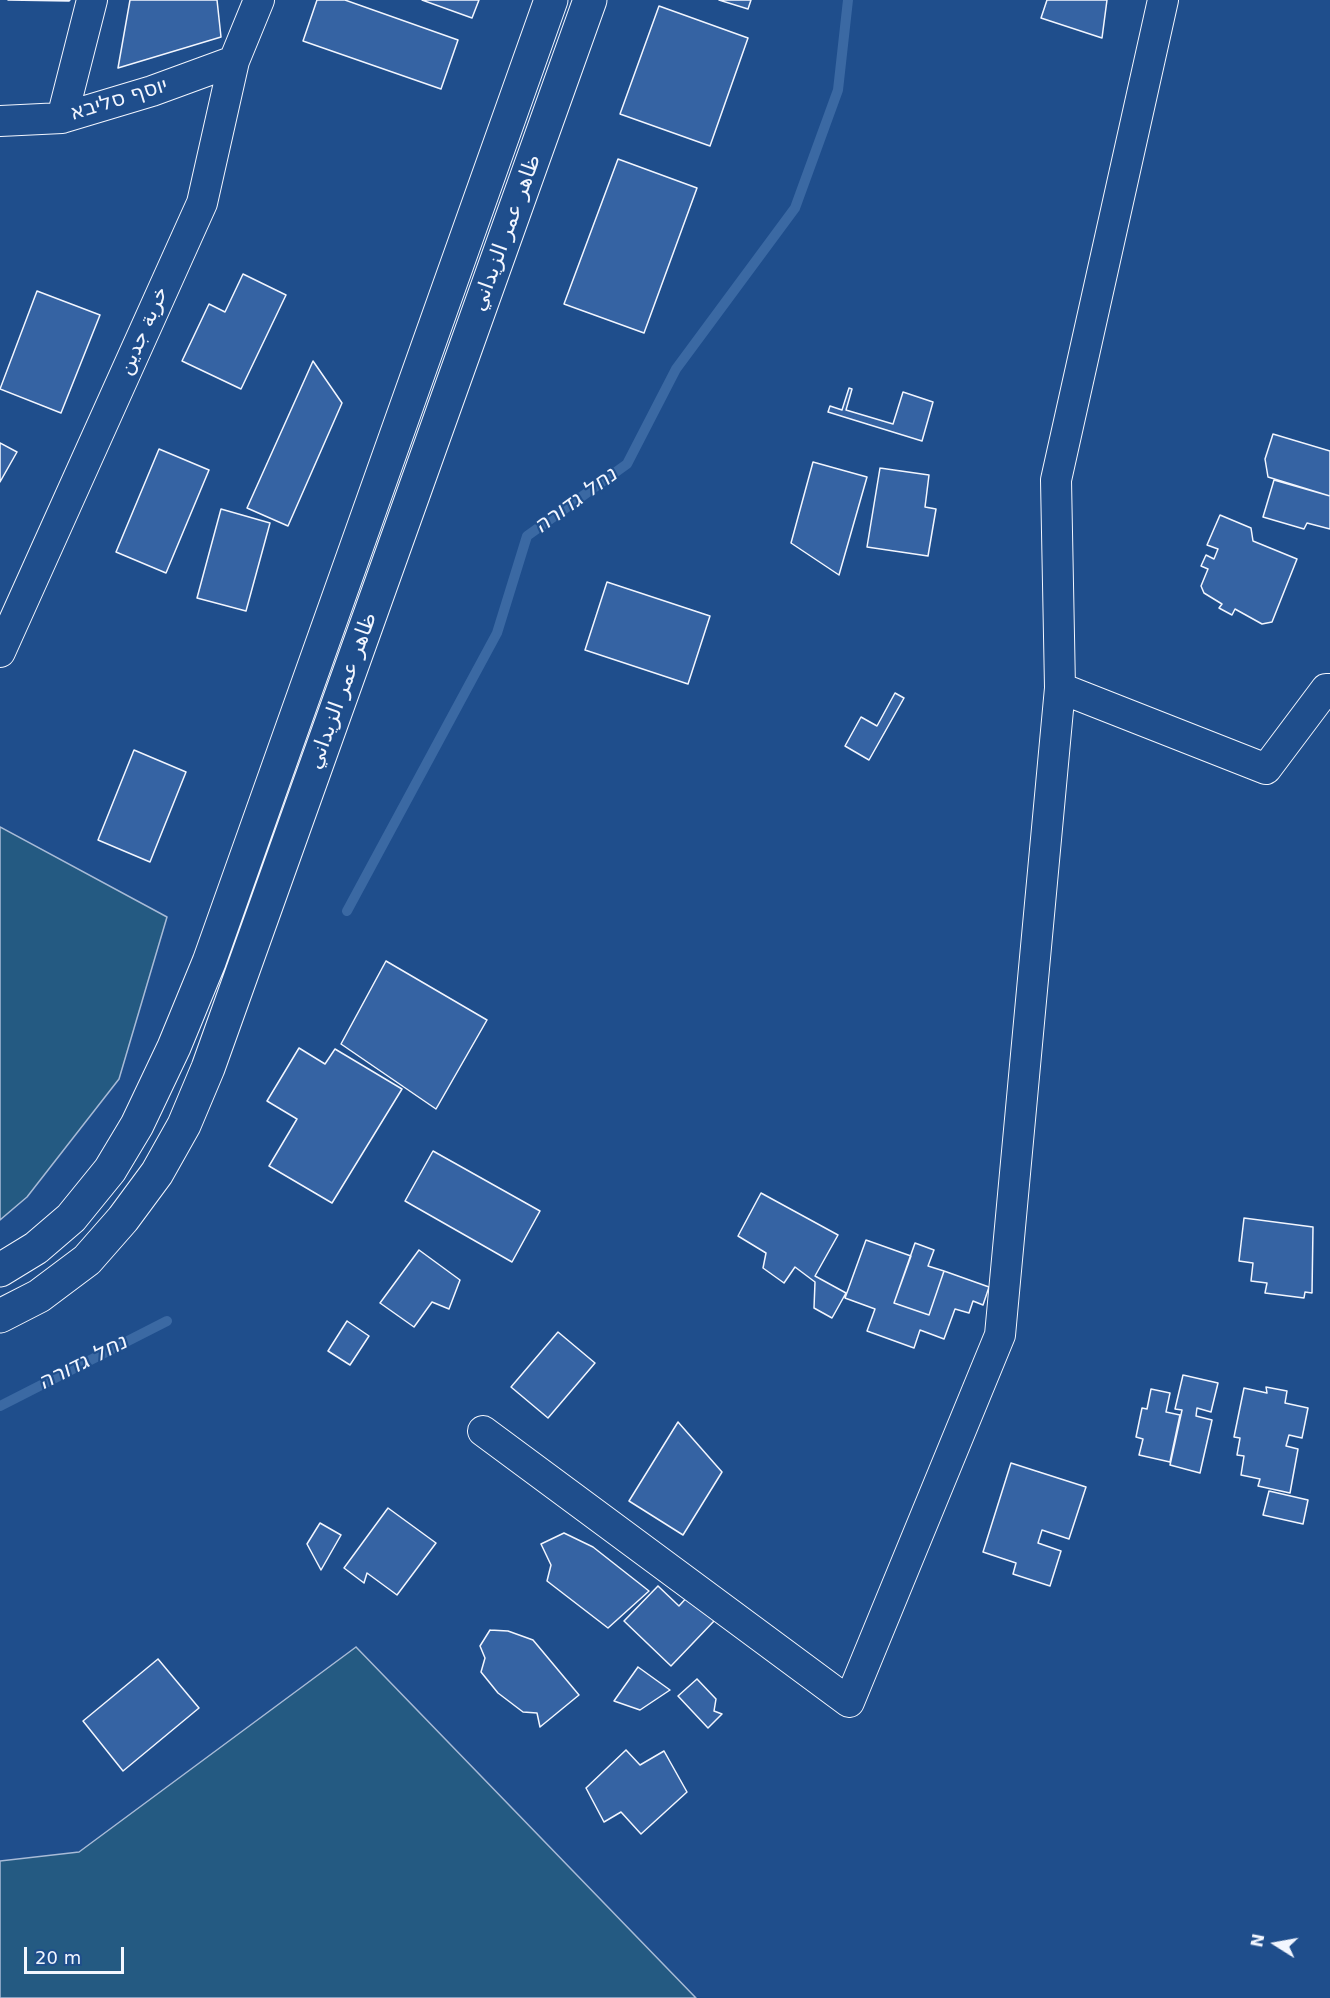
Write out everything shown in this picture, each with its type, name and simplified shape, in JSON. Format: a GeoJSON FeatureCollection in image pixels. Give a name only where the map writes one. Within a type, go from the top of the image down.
{"type":"FeatureCollection","features":[{"type":"Feature","properties":{"kind":"main road","name":"ظاهر عمر الزيداني"},"geometry":{"type":"LineString","coordinates":[[0,1270],[36,1248],[71,1218],[110,1170],[137,1125],[174,1047],[213,951],[551,0]]}},
{"type":"Feature","properties":{"kind":"main road","name":"ظاهر عمر الزيداني"},"geometry":{"type":"LineString","coordinates":[[0,1316],[39,1296],[87,1260],[123,1219],[156,1173],[184,1125],[208,1068],[590,0]]}},
{"type":"Feature","properties":{"kind":"street"},"geometry":{"type":"LineString","coordinates":[[63,118],[92,0]]}},
{"type":"Feature","properties":{"kind":"street","name":"خربة جدين"},"geometry":{"type":"LineString","coordinates":[[0,651],[202,204],[234,61],[259,0]]}},
{"type":"Feature","properties":{"kind":"street"},"geometry":{"type":"LineString","coordinates":[[483,1431],[849,1702],[1000,1335],[1059,688],[1056,480],[1163,0]]}},
{"type":"Feature","properties":{"kind":"street","name":"יוסף סליבא"},"geometry":{"type":"LineString","coordinates":[[0,121],[63,118],[152,91],[234,61]]}},
{"type":"Feature","properties":{"kind":"street"},"geometry":{"type":"LineString","coordinates":[[1059,688],[1266,769],[1326,689],[1330,689]]}},
{"type":"Feature","properties":{"kind":"shaded area"},"geometry":{"type":"Polygon","coordinates":[[[0,827],[167,917],[119,1079],[27,1197],[0,1220],[0,827]]]}},
{"type":"Feature","properties":{"kind":"shaded area"},"geometry":{"type":"Polygon","coordinates":[[[356,1647],[696,1998],[0,1998],[0,1861],[79,1852],[356,1647]]]}},
{"type":"Feature","properties":{"kind":"building"},"geometry":{"type":"Polygon","coordinates":[[[8,0],[70,0],[69,1],[8,0]]]}},
{"type":"Feature","properties":{"kind":"building"},"geometry":{"type":"Polygon","coordinates":[[[130,0],[217,0],[221,37],[118,68],[130,0]]]}},
{"type":"Feature","properties":{"kind":"building"},"geometry":{"type":"Polygon","coordinates":[[[317,0],[345,0],[458,40],[441,89],[303,41],[317,0]]]}},
{"type":"Feature","properties":{"kind":"building"},"geometry":{"type":"Polygon","coordinates":[[[422,0],[479,0],[472,18],[422,0]]]}},
{"type":"Feature","properties":{"kind":"building"},"geometry":{"type":"Polygon","coordinates":[[[719,0],[751,0],[748,9],[719,0]]]}},
{"type":"Feature","properties":{"kind":"building"},"geometry":{"type":"Polygon","coordinates":[[[1047,0],[1107,0],[1102,38],[1041,18],[1047,0]]]}},
{"type":"Feature","properties":{"kind":"building"},"geometry":{"type":"Polygon","coordinates":[[[659,6],[748,38],[710,146],[620,114],[659,6]]]}},
{"type":"Feature","properties":{"kind":"building"},"geometry":{"type":"Polygon","coordinates":[[[618,159],[697,188],[644,333],[564,304],[618,159]]]}},
{"type":"Feature","properties":{"kind":"building"},"geometry":{"type":"Polygon","coordinates":[[[243,274],[286,295],[241,389],[182,361],[209,304],[225,312],[243,274]]]}},
{"type":"Feature","properties":{"kind":"building"},"geometry":{"type":"Polygon","coordinates":[[[37,291],[100,315],[61,413],[0,389],[37,291]]]}},
{"type":"Feature","properties":{"kind":"building"},"geometry":{"type":"Polygon","coordinates":[[[313,361],[342,403],[288,526],[247,508],[313,361]]]}},
{"type":"Feature","properties":{"kind":"building"},"geometry":{"type":"Polygon","coordinates":[[[849,388],[852,389],[846,410],[893,424],[903,392],[933,402],[922,441],[828,412],[830,406],[842,410],[849,388]]]}},
{"type":"Feature","properties":{"kind":"building"},"geometry":{"type":"Polygon","coordinates":[[[1273,434],[1330,451],[1330,496],[1268,477],[1265,459],[1273,434]]]}},
{"type":"Feature","properties":{"kind":"building"},"geometry":{"type":"Polygon","coordinates":[[[0,443],[17,452],[0,482],[0,443]]]}},
{"type":"Feature","properties":{"kind":"building"},"geometry":{"type":"Polygon","coordinates":[[[159,449],[209,470],[166,573],[116,552],[159,449]]]}},
{"type":"Feature","properties":{"kind":"building"},"geometry":{"type":"Polygon","coordinates":[[[813,462],[867,477],[839,575],[791,543],[813,462]]]}},
{"type":"Feature","properties":{"kind":"building"},"geometry":{"type":"Polygon","coordinates":[[[880,468],[929,475],[925,507],[936,509],[928,556],[867,547],[880,468]]]}},
{"type":"Feature","properties":{"kind":"building"},"geometry":{"type":"Polygon","coordinates":[[[1274,480],[1330,496],[1330,529],[1307,523],[1304,529],[1263,517],[1274,480]]]}},
{"type":"Feature","properties":{"kind":"building"},"geometry":{"type":"Polygon","coordinates":[[[221,509],[270,523],[246,611],[197,598],[221,509]]]}},
{"type":"Feature","properties":{"kind":"building"},"geometry":{"type":"Polygon","coordinates":[[[1220,515],[1251,528],[1253,541],[1297,559],[1272,622],[1262,624],[1235,609],[1232,615],[1219,608],[1222,604],[1204,593],[1201,586],[1208,569],[1201,566],[1206,555],[1214,559],[1218,549],[1207,545],[1220,515]]]}},
{"type":"Feature","properties":{"kind":"building"},"geometry":{"type":"Polygon","coordinates":[[[607,582],[710,616],[688,684],[585,650],[607,582]]]}},
{"type":"Feature","properties":{"kind":"building"},"geometry":{"type":"Polygon","coordinates":[[[895,693],[904,698],[869,760],[845,746],[861,717],[877,726],[895,693]]]}},
{"type":"Feature","properties":{"kind":"building"},"geometry":{"type":"Polygon","coordinates":[[[134,750],[186,772],[150,862],[98,840],[134,750]]]}},
{"type":"Feature","properties":{"kind":"building"},"geometry":{"type":"Polygon","coordinates":[[[386,961],[487,1020],[436,1109],[341,1044],[386,961]]]}},
{"type":"Feature","properties":{"kind":"building"},"geometry":{"type":"Polygon","coordinates":[[[299,1048],[325,1064],[335,1049],[402,1089],[332,1203],[269,1166],[297,1119],[267,1101],[299,1048]]]}},
{"type":"Feature","properties":{"kind":"building"},"geometry":{"type":"Polygon","coordinates":[[[433,1151],[540,1211],[512,1262],[405,1201],[433,1151]]]}},
{"type":"Feature","properties":{"kind":"building"},"geometry":{"type":"Polygon","coordinates":[[[761,1193],[838,1235],[815,1276],[846,1293],[832,1318],[814,1308],[815,1282],[795,1267],[784,1283],[763,1268],[766,1253],[738,1236],[761,1193]]]}},
{"type":"Feature","properties":{"kind":"building"},"geometry":{"type":"Polygon","coordinates":[[[1244,1218],[1313,1227],[1312,1293],[1305,1292],[1304,1298],[1265,1293],[1267,1283],[1251,1281],[1253,1263],[1239,1261],[1244,1218]]]}},
{"type":"Feature","properties":{"kind":"building"},"geometry":{"type":"Polygon","coordinates":[[[866,1240],[911,1256],[894,1303],[929,1315],[944,1271],[989,1287],[983,1305],[973,1301],[969,1313],[955,1309],[944,1339],[920,1330],[914,1348],[867,1331],[875,1309],[845,1298],[866,1240]]]}},
{"type":"Feature","properties":{"kind":"building"},"geometry":{"type":"Polygon","coordinates":[[[915,1243],[934,1250],[928,1266],[944,1271],[929,1315],[894,1303],[915,1243]]]}},
{"type":"Feature","properties":{"kind":"building"},"geometry":{"type":"Polygon","coordinates":[[[419,1250],[460,1280],[449,1309],[432,1302],[414,1327],[380,1303],[419,1250]]]}},
{"type":"Feature","properties":{"kind":"building"},"geometry":{"type":"Polygon","coordinates":[[[347,1321],[369,1336],[350,1365],[328,1351],[347,1321]]]}},
{"type":"Feature","properties":{"kind":"building"},"geometry":{"type":"Polygon","coordinates":[[[558,1332],[595,1363],[548,1418],[511,1387],[558,1332]]]}},
{"type":"Feature","properties":{"kind":"building"},"geometry":{"type":"Polygon","coordinates":[[[1183,1375],[1218,1383],[1211,1412],[1197,1408],[1196,1416],[1212,1420],[1200,1473],[1170,1465],[1182,1410],[1175,1409],[1183,1375]]]}},
{"type":"Feature","properties":{"kind":"building"},"geometry":{"type":"Polygon","coordinates":[[[1266,1387],[1287,1391],[1285,1403],[1308,1408],[1302,1438],[1289,1435],[1286,1446],[1298,1449],[1290,1493],[1258,1486],[1260,1479],[1241,1475],[1244,1456],[1237,1455],[1240,1438],[1234,1437],[1244,1388],[1267,1393],[1266,1387]]]}},
{"type":"Feature","properties":{"kind":"building"},"geometry":{"type":"Polygon","coordinates":[[[1151,1389],[1170,1393],[1166,1412],[1180,1415],[1170,1462],[1139,1455],[1143,1439],[1136,1437],[1142,1408],[1147,1409],[1151,1389]]]}},
{"type":"Feature","properties":{"kind":"building"},"geometry":{"type":"Polygon","coordinates":[[[678,1422],[722,1472],[683,1535],[629,1501],[678,1422]]]}},
{"type":"Feature","properties":{"kind":"building"},"geometry":{"type":"Polygon","coordinates":[[[1011,1463],[1086,1487],[1069,1539],[1042,1530],[1038,1543],[1061,1551],[1050,1586],[1013,1574],[1016,1563],[983,1552],[1011,1463]]]}},
{"type":"Feature","properties":{"kind":"building"},"geometry":{"type":"Polygon","coordinates":[[[1269,1491],[1308,1500],[1303,1524],[1263,1515],[1269,1491]]]}},
{"type":"Feature","properties":{"kind":"building"},"geometry":{"type":"Polygon","coordinates":[[[388,1508],[436,1543],[397,1595],[367,1573],[364,1583],[344,1568],[388,1508]]]}},
{"type":"Feature","properties":{"kind":"building"},"geometry":{"type":"Polygon","coordinates":[[[320,1523],[341,1535],[321,1570],[307,1544],[320,1523]]]}},
{"type":"Feature","properties":{"kind":"building"},"geometry":{"type":"Polygon","coordinates":[[[564,1533],[593,1547],[649,1591],[608,1628],[547,1581],[551,1565],[541,1544],[564,1533]]]}},
{"type":"Feature","properties":{"kind":"building"},"geometry":{"type":"Polygon","coordinates":[[[658,1586],[679,1606],[689,1595],[715,1620],[671,1666],[624,1621],[658,1586]]]}},
{"type":"Feature","properties":{"kind":"building"},"geometry":{"type":"Polygon","coordinates":[[[490,1630],[508,1631],[533,1640],[579,1695],[540,1727],[537,1713],[523,1712],[498,1693],[481,1672],[485,1658],[480,1646],[490,1630]]]}},
{"type":"Feature","properties":{"kind":"building"},"geometry":{"type":"Polygon","coordinates":[[[158,1659],[199,1708],[123,1771],[83,1721],[158,1659]]]}},
{"type":"Feature","properties":{"kind":"building"},"geometry":{"type":"Polygon","coordinates":[[[638,1667],[670,1690],[640,1710],[614,1701],[638,1667]]]}},
{"type":"Feature","properties":{"kind":"building"},"geometry":{"type":"Polygon","coordinates":[[[697,1679],[716,1699],[714,1711],[722,1714],[708,1728],[678,1696],[697,1679]]]}},
{"type":"Feature","properties":{"kind":"building"},"geometry":{"type":"Polygon","coordinates":[[[626,1750],[640,1765],[664,1751],[687,1792],[641,1834],[621,1812],[604,1822],[586,1788],[626,1750]]]}},
{"type":"Feature","properties":{"kind":"waterway","name":"נחל גדורה"},"geometry":{"type":"LineString","coordinates":[[347,911],[497,633],[527,536],[627,464],[676,369],[795,208],[838,90],[848,0]]}},
{"type":"Feature","properties":{"kind":"waterway","name":"נחל גדורה"},"geometry":{"type":"LineString","coordinates":[[0,1406],[167,1321]]}}]}
